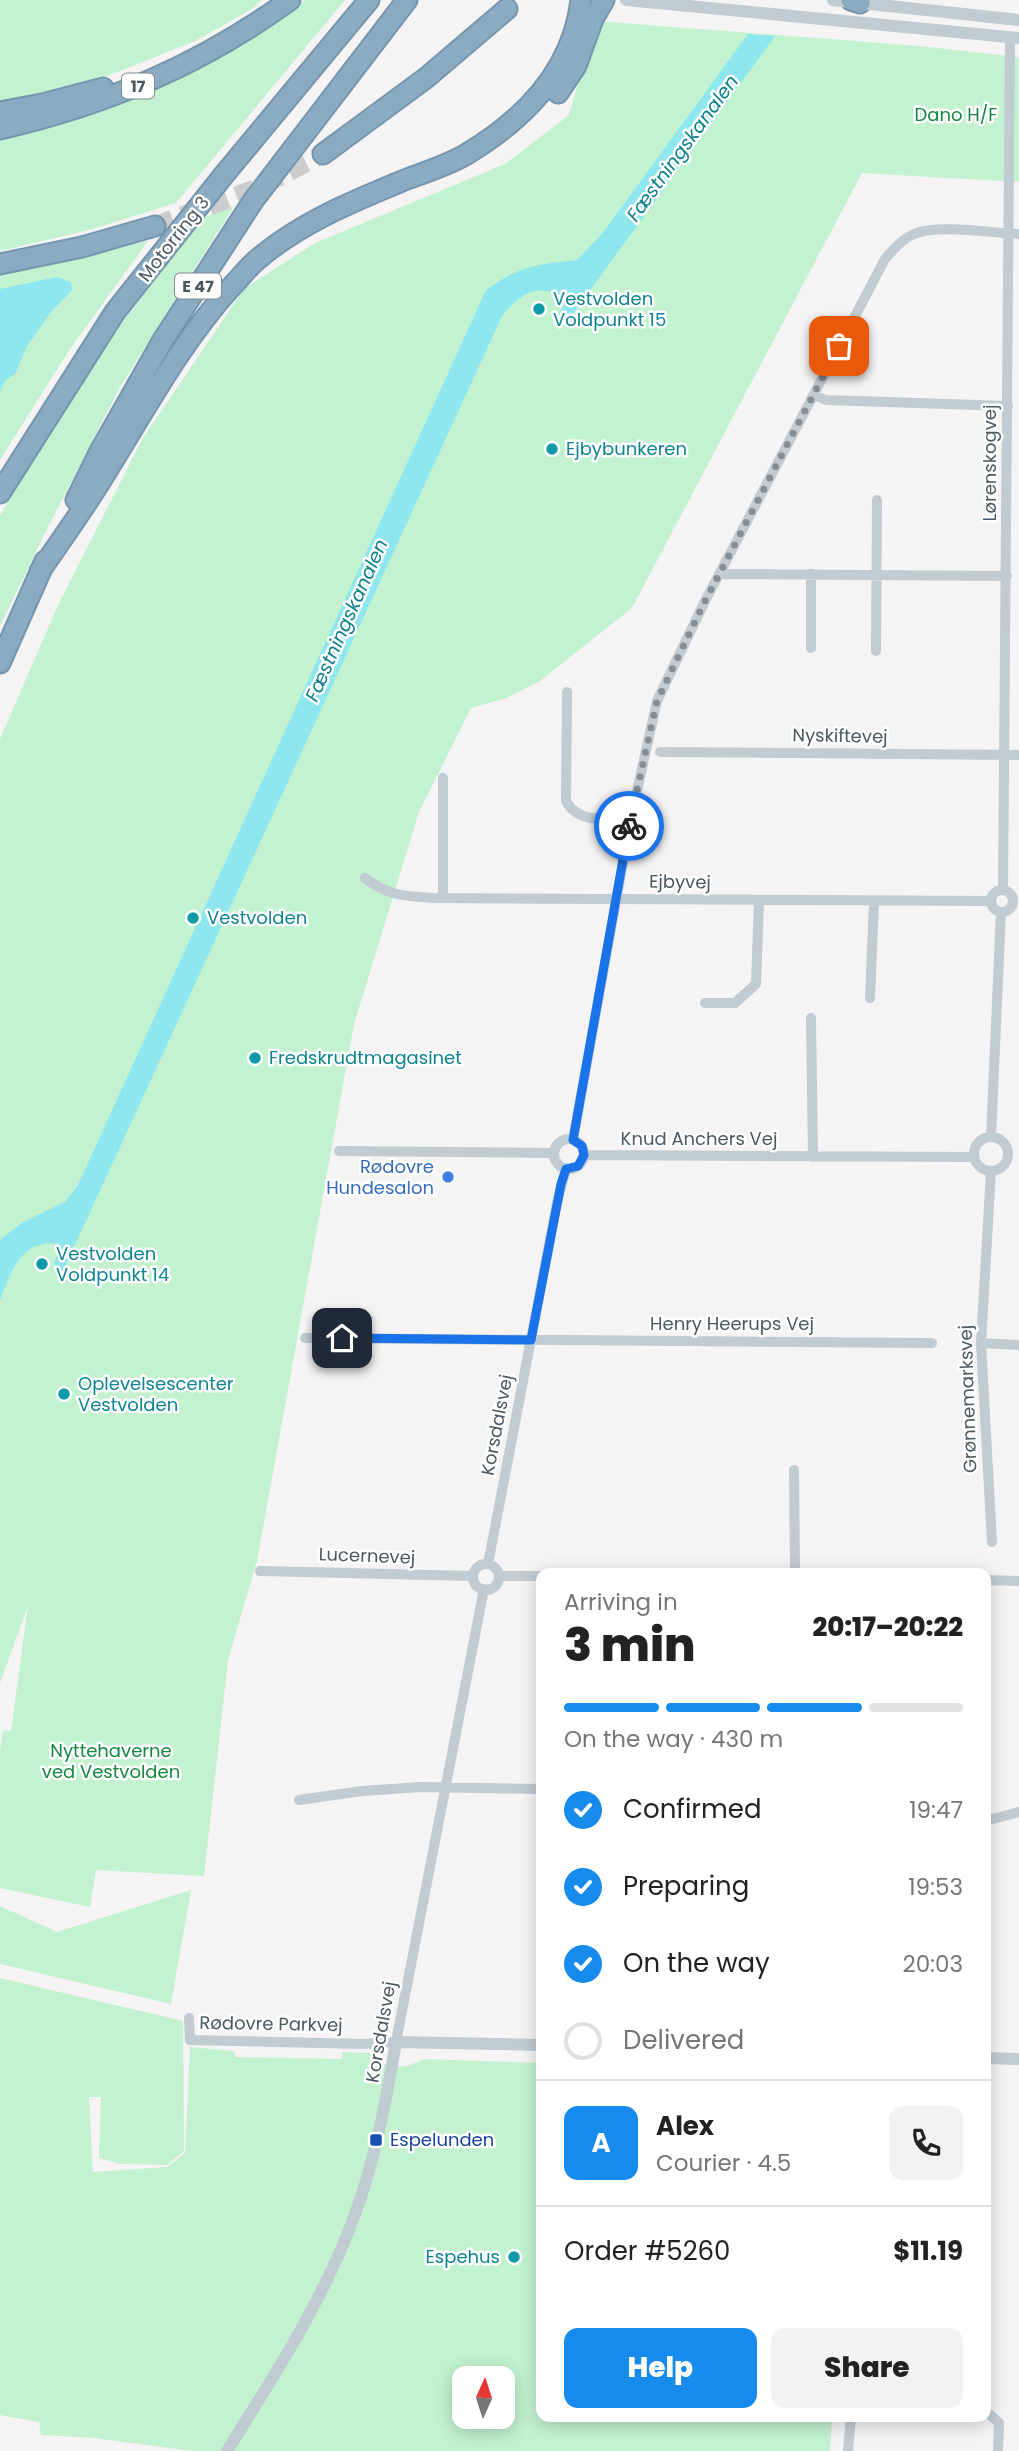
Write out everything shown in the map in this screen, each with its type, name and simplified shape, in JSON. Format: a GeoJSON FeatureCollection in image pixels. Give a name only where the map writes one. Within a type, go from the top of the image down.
{"type":"FeatureCollection","features":[{"type":"Feature","properties":{"kind":"highway","name":"17"},"geometry":{"type":"LineString","coordinates":[[0,129],[83,107],[176,70],[220,46],[290,0]]}},
{"type":"Feature","properties":{"kind":"highway","name":"Motorring 3"},"geometry":{"type":"LineString","coordinates":[[0,493],[115,312],[369,0]]}},
{"type":"Feature","properties":{"kind":"highway","name":"E 47"},"geometry":{"type":"LineString","coordinates":[[0,663],[40,571],[99,453],[163,340],[253,201],[407,0]]}},
{"type":"Feature","properties":{"kind":"highway"},"geometry":{"type":"LineString","coordinates":[[40,571],[104,477],[160,382],[213,307],[257,260],[306,225],[366,196],[464,156],[504,128],[533,103],[554,77],[573,38],[581,0]]}},
{"type":"Feature","properties":{"kind":"highway"},"geometry":{"type":"LineString","coordinates":[[464,156],[481,154],[513,135],[542,111],[576,66],[593,19],[604,0]]}},
{"type":"Feature","properties":{"kind":"highway"},"geometry":{"type":"LineString","coordinates":[[323,154],[426,78],[507,9]]}},
{"type":"Feature","properties":{"kind":"highway"},"geometry":{"type":"LineString","coordinates":[[0,112],[103,88],[220,46]]}},
{"type":"Feature","properties":{"kind":"highway"},"geometry":{"type":"LineString","coordinates":[[0,264],[82,247],[155,226]]}},
{"type":"Feature","properties":{"kind":"street"},"geometry":{"type":"LineString","coordinates":[[625,0],[1014,38]]}},
{"type":"Feature","properties":{"kind":"street"},"geometry":{"type":"LineString","coordinates":[[833,0],[1019,20]]}},
{"type":"Feature","properties":{"kind":"street","name":"Lørenskogvej"},"geometry":{"type":"LineString","coordinates":[[1003,890],[1007,576],[1013,517],[1008,406],[1006,234],[1014,38]]}},
{"type":"Feature","properties":{"kind":"street"},"geometry":{"type":"LineString","coordinates":[[573,1140],[631,818],[657,701],[719,574],[885,259],[900,243],[915,234],[933,230],[1019,234]]}},
{"type":"Feature","properties":{"kind":"street"},"geometry":{"type":"LineString","coordinates":[[814,396],[826,400],[1008,406]]}},
{"type":"Feature","properties":{"kind":"street"},"geometry":{"type":"LineString","coordinates":[[876,651],[877,500]]}},
{"type":"Feature","properties":{"kind":"street"},"geometry":{"type":"LineString","coordinates":[[719,574],[1007,576]]}},
{"type":"Feature","properties":{"kind":"street"},"geometry":{"type":"LineString","coordinates":[[811,574],[811,648]]}},
{"type":"Feature","properties":{"kind":"street"},"geometry":{"type":"LineString","coordinates":[[567,692],[566,802],[571,811],[584,818],[631,818]]}},
{"type":"Feature","properties":{"kind":"street","name":"Nyskiftevej"},"geometry":{"type":"LineString","coordinates":[[660,752],[1019,755]]}},
{"type":"Feature","properties":{"kind":"street"},"geometry":{"type":"LineString","coordinates":[[443,778],[443,898]]}},
{"type":"Feature","properties":{"kind":"street","name":"Ejbyvej"},"geometry":{"type":"LineString","coordinates":[[365,878],[377,888],[399,896],[443,898],[992,901]]}},
{"type":"Feature","properties":{"kind":"street"},"geometry":{"type":"LineString","coordinates":[[1003,890],[1012,895],[1016,902],[1008,910],[1001,912],[995,909],[992,901],[993,894],[1003,890]]}},
{"type":"Feature","properties":{"kind":"street"},"geometry":{"type":"LineString","coordinates":[[705,1003],[735,1003],[756,984],[760,901]]}},
{"type":"Feature","properties":{"kind":"street"},"geometry":{"type":"LineString","coordinates":[[870,998],[874,902]]}},
{"type":"Feature","properties":{"kind":"street"},"geometry":{"type":"LineString","coordinates":[[992,1137],[1001,912]]}},
{"type":"Feature","properties":{"kind":"street"},"geometry":{"type":"LineString","coordinates":[[811,1018],[813,1157]]}},
{"type":"Feature","properties":{"kind":"street"},"geometry":{"type":"LineString","coordinates":[[992,1137],[1003,1142],[1014,1155],[1003,1166],[991,1171],[980,1167],[974,1157],[974,1151],[980,1141],[992,1137]]}},
{"type":"Feature","properties":{"kind":"street"},"geometry":{"type":"LineString","coordinates":[[563,1140],[573,1140],[582,1146],[584,1155],[578,1166],[566,1169],[557,1163],[555,1148],[563,1140]]}},
{"type":"Feature","properties":{"kind":"street"},"geometry":{"type":"LineString","coordinates":[[339,1151],[554,1153]]}},
{"type":"Feature","properties":{"kind":"street","name":"Knud Anchers Vej"},"geometry":{"type":"LineString","coordinates":[[584,1155],[974,1157]]}},
{"type":"Feature","properties":{"kind":"street","name":"Korsdalsvej"},"geometry":{"type":"LineString","coordinates":[[488,1564],[557,1203],[566,1169]]}},
{"type":"Feature","properties":{"kind":"street","name":"Grønnemarksvej"},"geometry":{"type":"LineString","coordinates":[[991,1171],[981,1343],[992,1542]]}},
{"type":"Feature","properties":{"kind":"street","name":"Henry Heerups Vej"},"geometry":{"type":"LineString","coordinates":[[304,1338],[932,1343]]}},
{"type":"Feature","properties":{"kind":"street"},"geometry":{"type":"LineString","coordinates":[[981,1343],[1019,1345]]}},
{"type":"Feature","properties":{"kind":"street"},"geometry":{"type":"LineString","coordinates":[[794,1470],[795,1568]]}},
{"type":"Feature","properties":{"kind":"street"},"geometry":{"type":"LineString","coordinates":[[488,1564],[494,1566],[499,1576],[496,1585],[484,1590],[476,1585],[473,1577],[476,1568],[488,1564]]}},
{"type":"Feature","properties":{"kind":"street","name":"Lucernevej"},"geometry":{"type":"LineString","coordinates":[[260,1571],[473,1577]]}},
{"type":"Feature","properties":{"kind":"street"},"geometry":{"type":"LineString","coordinates":[[499,1576],[536,1576]]}},
{"type":"Feature","properties":{"kind":"street"},"geometry":{"type":"LineString","coordinates":[[991,1580],[1019,1581]]}},
{"type":"Feature","properties":{"kind":"street","name":"Korsdalsvej"},"geometry":{"type":"LineString","coordinates":[[228,2451],[314,2306],[355,2216],[382,2120],[484,1590]]}},
{"type":"Feature","properties":{"kind":"street"},"geometry":{"type":"LineString","coordinates":[[299,1800],[362,1791],[446,1787],[536,1789]]}},
{"type":"Feature","properties":{"kind":"street"},"geometry":{"type":"LineString","coordinates":[[991,1819],[1019,1812]]}},
{"type":"Feature","properties":{"kind":"street","name":"Rødovre Parkvej"},"geometry":{"type":"LineString","coordinates":[[190,2018],[190,2040],[536,2045]]}},
{"type":"Feature","properties":{"kind":"street"},"geometry":{"type":"LineString","coordinates":[[991,2058],[1019,2059]]}},
{"type":"Feature","properties":{"kind":"street"},"geometry":{"type":"LineString","coordinates":[[991,2416],[999,2423],[998,2451]]}},
{"type":"Feature","properties":{"kind":"street"},"geometry":{"type":"LineString","coordinates":[[848,2451],[851,2422]]}},
{"type":"Feature","properties":{"kind":"green space"},"geometry":{"type":"Polygon","coordinates":[[[0,0],[261,0],[252,9],[195,41],[100,79],[0,102],[0,0]]]}},
{"type":"Feature","properties":{"kind":"green space"},"geometry":{"type":"Polygon","coordinates":[[[305,0],[345,0],[176,203],[89,230],[0,251],[0,137],[142,95],[242,41],[305,0]]]}},
{"type":"Feature","properties":{"kind":"green space","name":"Vestvolden"},"geometry":{"type":"Polygon","coordinates":[[[596,21],[919,46],[1019,57],[1019,182],[862,173],[632,608],[540,681],[506,698],[471,708],[419,812],[354,1024],[257,1561],[228,1660],[204,1876],[96,1870],[90,1907],[0,1888],[0,1751],[3,1730],[11,1731],[28,1606],[0,1683],[0,739],[58,605],[143,438],[244,289],[315,243],[505,164],[569,115],[596,21]]]}},
{"type":"Feature","properties":{"kind":"green space"},"geometry":{"type":"Polygon","coordinates":[[[234,206],[120,387],[0,626],[0,516],[27,466],[124,320],[205,217],[234,206]]]}},
{"type":"Feature","properties":{"kind":"green space"},"geometry":{"type":"Polygon","coordinates":[[[148,241],[70,349],[0,460],[0,274],[148,241]]]}},
{"type":"Feature","properties":{"kind":"green space"},"geometry":{"type":"Polygon","coordinates":[[[191,1890],[171,2004],[0,1964],[0,1906],[57,1932],[191,1890]]]}},
{"type":"Feature","properties":{"kind":"green space"},"geometry":{"type":"Polygon","coordinates":[[[0,1978],[183,2021],[184,2151],[167,2165],[120,2164],[99,2158],[101,2097],[89,2097],[93,2172],[167,2167],[185,2153],[190,2047],[234,2051],[235,2057],[342,2059],[342,2052],[372,2053],[383,2063],[396,2067],[423,2059],[536,2063],[536,2422],[832,2422],[830,2451],[192,2451],[94,2438],[41,2435],[39,2422],[0,2415],[0,1978]]]}},
{"type":"Feature","properties":{"kind":"water","name":"Fæstningskanalen"},"geometry":{"type":"Polygon","coordinates":[[[748,34],[775,36],[567,322],[557,317],[568,298],[548,291],[525,295],[503,314],[63,1271],[54,1264],[60,1244],[36,1246],[27,1251],[14,1268],[0,1300],[0,1240],[23,1222],[65,1202],[78,1185],[486,290],[519,271],[577,260],[602,234],[748,34]]]}},
{"type":"Feature","properties":{"kind":"water"},"geometry":{"type":"Polygon","coordinates":[[[57,277],[71,282],[72,290],[51,312],[27,346],[15,374],[5,381],[0,392],[0,289],[57,277]]]}},
{"type":"Feature","properties":{"kind":"tunnel"},"geometry":{"type":"LineString","coordinates":[[155,226],[255,189],[323,154]]}},
{"type":"Feature","properties":{"kind":"way so far"},"geometry":{"type":"LineString","coordinates":[[629,826],[657,701],[704,603],[839,346]]}},
{"type":"Feature","properties":{"kind":"place","name":"Vestvolden Voldpunkt 15"},"geometry":{"type":"Point","coordinates":[539,309]}},
{"type":"Feature","properties":{"kind":"place","name":"Ejbybunkeren"},"geometry":{"type":"Point","coordinates":[552,449]}},
{"type":"Feature","properties":{"kind":"place","name":"Vestvolden"},"geometry":{"type":"Point","coordinates":[193,918]}},
{"type":"Feature","properties":{"kind":"place","name":"Fredskrudtmagasinet"},"geometry":{"type":"Point","coordinates":[255,1058]}},
{"type":"Feature","properties":{"kind":"place","name":"Rødovre Hundesalon"},"geometry":{"type":"Point","coordinates":[448,1177]}},
{"type":"Feature","properties":{"kind":"place","name":"Vestvolden Voldpunkt 14"},"geometry":{"type":"Point","coordinates":[42,1264]}},
{"type":"Feature","properties":{"kind":"place","name":"Oplevelsescenter Vestvolden"},"geometry":{"type":"Point","coordinates":[64,1394]}},
{"type":"Feature","properties":{"kind":"place","name":"Espelunden"},"geometry":{"type":"Point","coordinates":[376,2140]}},
{"type":"Feature","properties":{"kind":"place","name":"Espehus"},"geometry":{"type":"Point","coordinates":[514,2257]}},
{"type":"Feature","properties":{"kind":"route"},"geometry":{"type":"LineString","coordinates":[[342,1338],[531,1340],[561,1184],[566,1169],[578,1166],[584,1155],[582,1146],[573,1140],[629,826]]}},
{"type":"Feature","properties":{"kind":"park label","name":"Dano H/F"},"geometry":{"type":"Point","coordinates":[956,115]}},
{"type":"Feature","properties":{"kind":"park label","name":"Nyttehaverne ved Vestvolden"},"geometry":{"type":"Point","coordinates":[111,1761]}}]}
